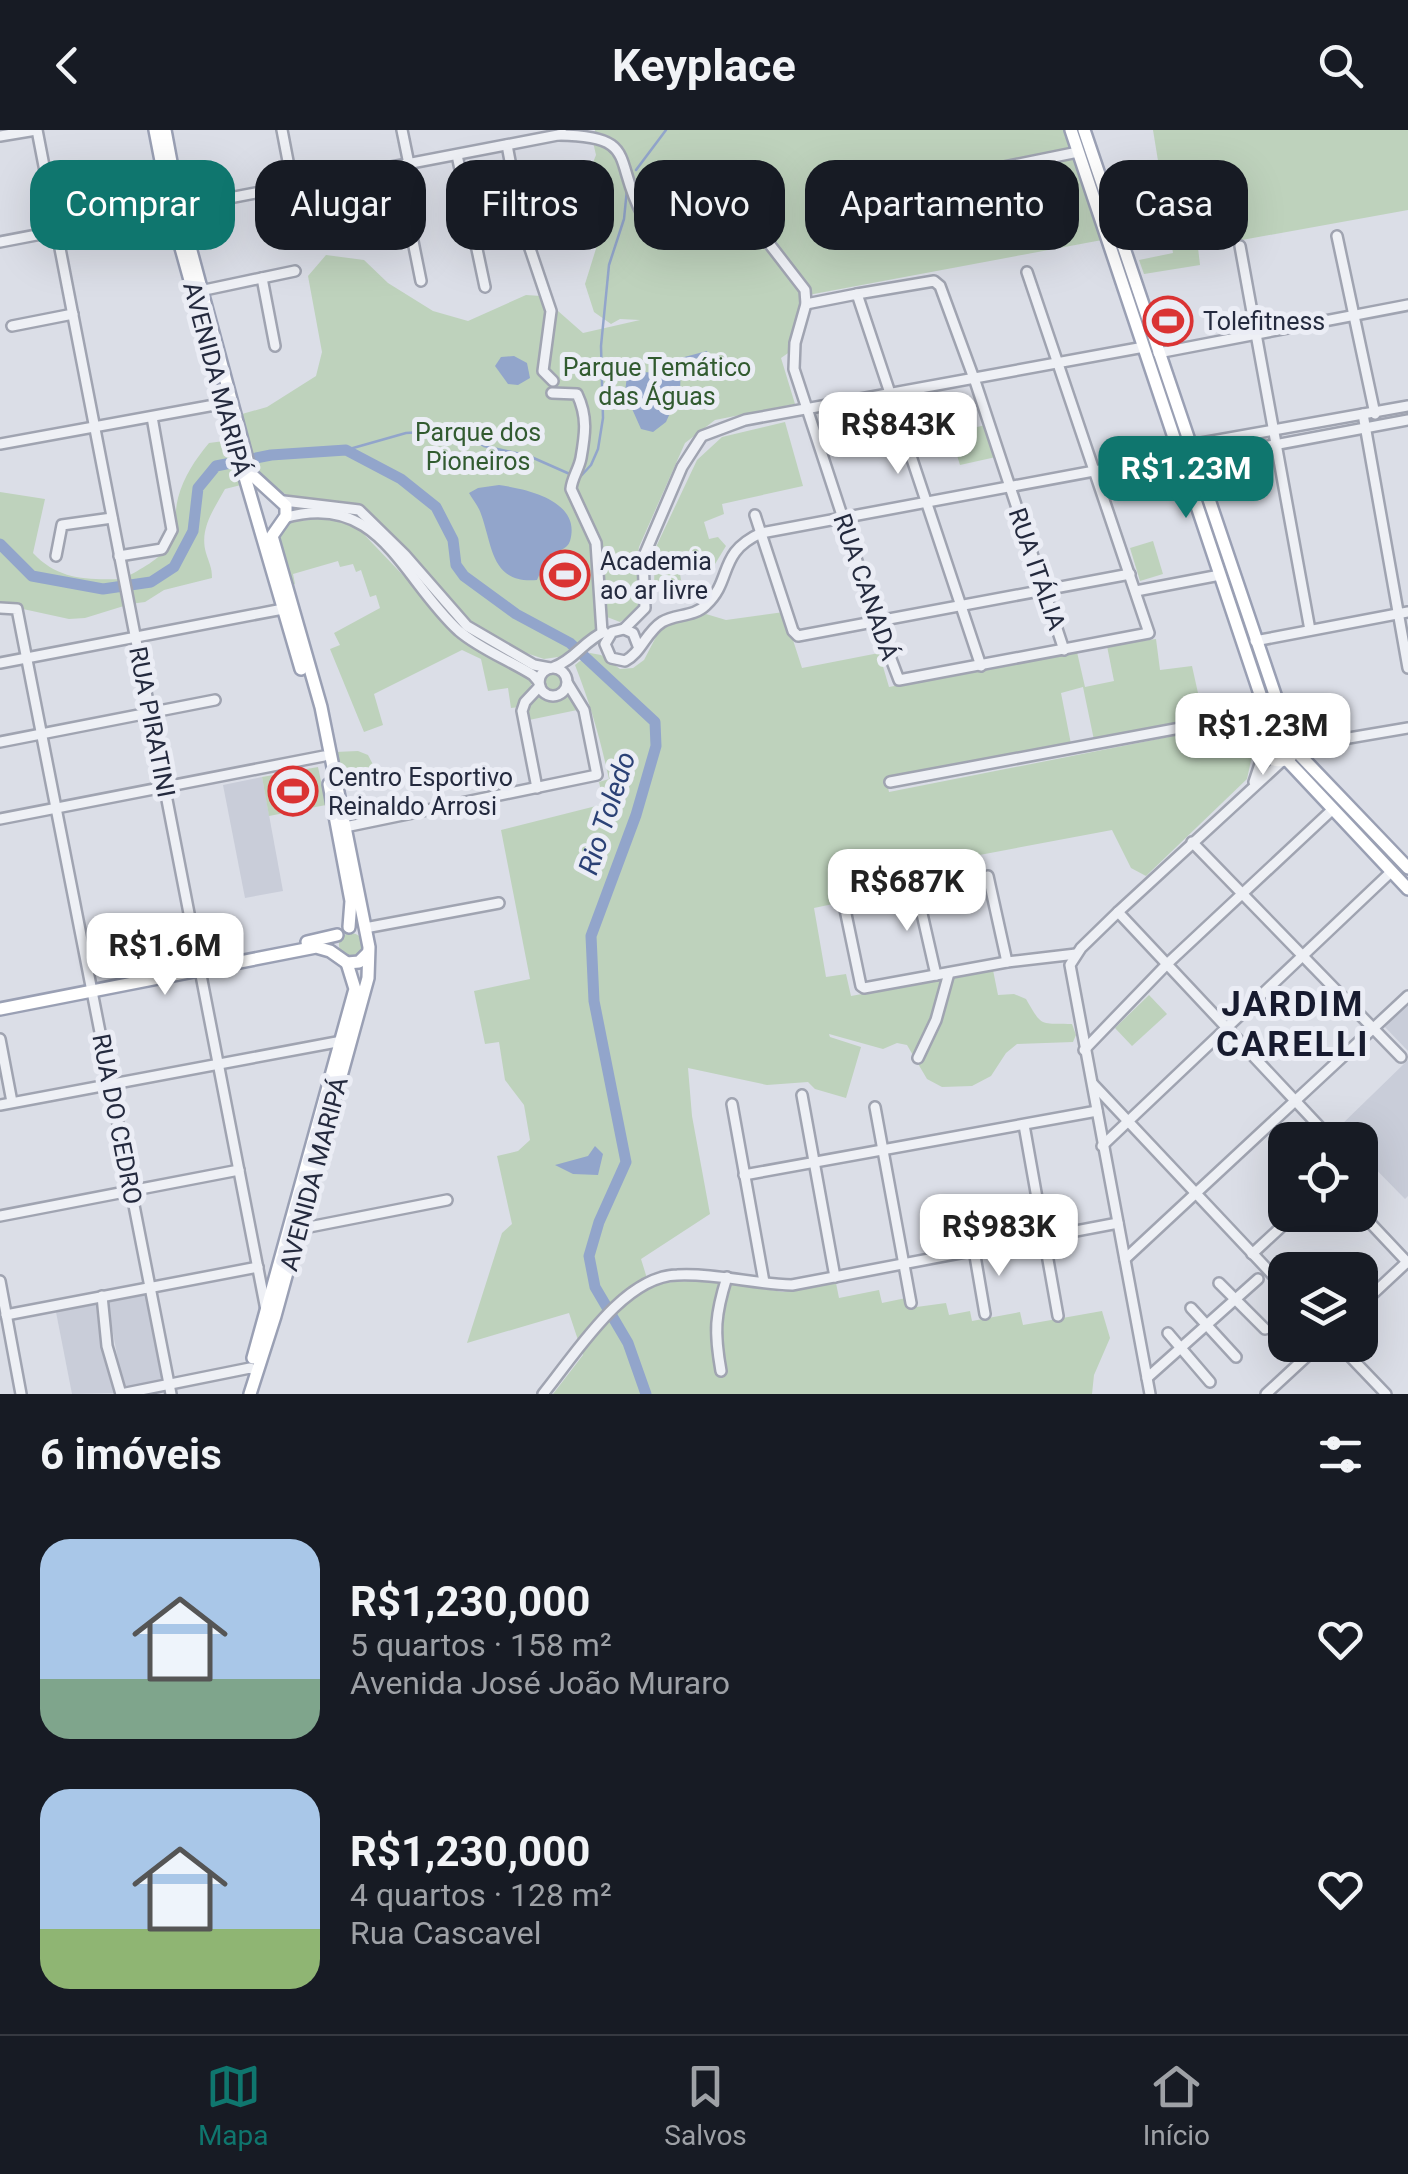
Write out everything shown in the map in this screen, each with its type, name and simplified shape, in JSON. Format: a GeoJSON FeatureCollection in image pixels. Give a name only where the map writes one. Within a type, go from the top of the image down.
{"type":"FeatureCollection","features":[{"type":"Feature","properties":{"kind":"main road","name":"AVENIDA MARIPÁ"},"geometry":{"type":"LineString","coordinates":[[155,130],[162,160]]}},
{"type":"Feature","properties":{"kind":"main road","name":"AVENIDA MARIPÁ"},"geometry":{"type":"LineString","coordinates":[[165,130],[169,160]]}},
{"type":"Feature","properties":{"kind":"main road"},"geometry":{"type":"LineString","coordinates":[[1071,130],[1202,510],[1210,507],[1288,732],[1290,755],[1333,808],[1405,860]]}},
{"type":"Feature","properties":{"kind":"main road"},"geometry":{"type":"LineString","coordinates":[[1084,130],[1190,445],[1186,461],[1266,712],[1266,744],[1271,759],[1290,755]]}},
{"type":"Feature","properties":{"kind":"main road","name":"AVENIDA MARIPÁ"},"geometry":{"type":"LineString","coordinates":[[186,250],[258,514],[258,526],[316,719],[350,902],[349,927]]}},
{"type":"Feature","properties":{"kind":"main road"},"geometry":{"type":"LineString","coordinates":[[1117,265],[1128,293],[1134,295],[1138,290]]}},
{"type":"Feature","properties":{"kind":"main road"},"geometry":{"type":"LineString","coordinates":[[1130,306],[1139,302],[1148,323]]}},
{"type":"Feature","properties":{"kind":"main road","name":"AVENIDA MARIPÁ"},"geometry":{"type":"LineString","coordinates":[[247,474],[279,497]]}},
{"type":"Feature","properties":{"kind":"main road"},"geometry":{"type":"LineString","coordinates":[[0,1006],[316,948],[336,954],[347,963],[359,962],[368,953],[321,706],[272,536],[282,520],[287,511],[279,497],[264,496],[258,514],[269,525],[282,520]]}},
{"type":"Feature","properties":{"kind":"main road"},"geometry":{"type":"LineString","coordinates":[[1266,744],[1277,731],[1288,732]]}},
{"type":"Feature","properties":{"kind":"main road"},"geometry":{"type":"LineString","coordinates":[[1290,755],[1356,823],[1408,889]]}},
{"type":"Feature","properties":{"kind":"main road"},"geometry":{"type":"LineString","coordinates":[[199,967],[336,935],[349,927],[365,931]]}},
{"type":"Feature","properties":{"kind":"main road"},"geometry":{"type":"LineString","coordinates":[[336,935],[336,954]]}},
{"type":"Feature","properties":{"kind":"main road","name":"AVENIDA MARIPÁ"},"geometry":{"type":"LineString","coordinates":[[276,1297],[345,1042],[368,978],[368,953]]}},
{"type":"Feature","properties":{"kind":"main road","name":"AVENIDA MARIPÁ"},"geometry":{"type":"LineString","coordinates":[[250,1394],[298,1230],[345,1042],[355,989],[347,963]]}},
{"type":"Feature","properties":{"kind":"main road","name":"AVENIDA MARIPÁ"},"geometry":{"type":"LineString","coordinates":[[242,1394],[254,1370]]}},
{"type":"Feature","properties":{"kind":"street"},"geometry":{"type":"LineString","coordinates":[[0,136],[37,130]]}},
{"type":"Feature","properties":{"kind":"street","name":"RUA PIRATINI"},"geometry":{"type":"LineString","coordinates":[[37,130],[43,160]]}},
{"type":"Feature","properties":{"kind":"street"},"geometry":{"type":"LineString","coordinates":[[282,130],[288,160]]}},
{"type":"Feature","properties":{"kind":"street"},"geometry":{"type":"LineString","coordinates":[[402,130],[404,160]]}},
{"type":"Feature","properties":{"kind":"street"},"geometry":{"type":"LineString","coordinates":[[559,135],[580,130]]}},
{"type":"Feature","properties":{"kind":"street"},"geometry":{"type":"LineString","coordinates":[[426,161],[507,145],[525,136],[601,138],[616,148],[626,166],[634,200],[642,214],[653,221],[668,224],[732,218],[750,223],[802,283],[806,304],[858,294],[981,666],[1149,633],[1027,272]]}},
{"type":"Feature","properties":{"kind":"street"},"geometry":{"type":"LineString","coordinates":[[507,145],[522,224],[551,310],[543,371],[553,381]]}},
{"type":"Feature","properties":{"kind":"street"},"geometry":{"type":"LineString","coordinates":[[1039,160],[1078,152]]}},
{"type":"Feature","properties":{"kind":"street"},"geometry":{"type":"LineString","coordinates":[[457,155],[485,287]]}},
{"type":"Feature","properties":{"kind":"street"},"geometry":{"type":"LineString","coordinates":[[0,242],[30,236]]}},
{"type":"Feature","properties":{"kind":"street"},"geometry":{"type":"LineString","coordinates":[[1337,236],[1369,413],[1366,428],[1403,613],[1408,668]]}},
{"type":"Feature","properties":{"kind":"street","name":"RUA PIRATINI"},"geometry":{"type":"LineString","coordinates":[[61,250],[270,1315]]}},
{"type":"Feature","properties":{"kind":"street"},"geometry":{"type":"LineString","coordinates":[[416,250],[421,281]]}},
{"type":"Feature","properties":{"kind":"street"},"geometry":{"type":"LineString","coordinates":[[1241,250],[1310,630]]}},
{"type":"Feature","properties":{"kind":"street"},"geometry":{"type":"LineString","coordinates":[[198,292],[295,271]]}},
{"type":"Feature","properties":{"kind":"street"},"geometry":{"type":"LineString","coordinates":[[262,278],[275,346]]}},
{"type":"Feature","properties":{"kind":"street","name":"RUA ITÁLIA"},"geometry":{"type":"LineString","coordinates":[[858,294],[937,283],[974,378],[1064,650]]}},
{"type":"Feature","properties":{"kind":"street","name":"RUA CANADÁ"},"geometry":{"type":"LineString","coordinates":[[806,304],[793,354],[806,410],[896,678],[981,666]]}},
{"type":"Feature","properties":{"kind":"street"},"geometry":{"type":"LineString","coordinates":[[1158,353],[1408,304]]}},
{"type":"Feature","properties":{"kind":"street"},"geometry":{"type":"LineString","coordinates":[[12,326],[73,314]]}},
{"type":"Feature","properties":{"kind":"street"},"geometry":{"type":"LineString","coordinates":[[537,788],[522,711],[525,702],[542,673],[613,630],[634,622],[644,608],[643,558],[694,445],[702,436],[729,424],[1144,347]]}},
{"type":"Feature","properties":{"kind":"street"},"geometry":{"type":"LineString","coordinates":[[552,393],[577,394],[585,412],[582,457],[574,475],[572,496],[596,543],[602,610],[613,630]]}},
{"type":"Feature","properties":{"kind":"street"},"geometry":{"type":"LineString","coordinates":[[0,444],[228,402]]}},
{"type":"Feature","properties":{"kind":"street"},"geometry":{"type":"LineString","coordinates":[[1190,445],[1408,406]]}},
{"type":"Feature","properties":{"kind":"street"},"geometry":{"type":"LineString","coordinates":[[1369,413],[1378,426]]}},
{"type":"Feature","properties":{"kind":"street"},"geometry":{"type":"LineString","coordinates":[[119,556],[162,549],[172,530],[152,417]]}},
{"type":"Feature","properties":{"kind":"street"},"geometry":{"type":"LineString","coordinates":[[282,520],[310,511],[358,520],[402,564],[455,627],[527,671],[546,694],[555,696],[564,692],[577,652],[594,645],[615,660],[625,661],[634,656],[658,625],[704,608],[732,553],[761,533],[1095,470],[1186,461],[1408,420]]}},
{"type":"Feature","properties":{"kind":"street"},"geometry":{"type":"LineString","coordinates":[[279,497],[359,510],[467,626],[534,665],[552,668],[567,679],[582,704],[598,774],[345,827]]}},
{"type":"Feature","properties":{"kind":"street"},"geometry":{"type":"LineString","coordinates":[[755,514],[793,631],[798,636],[1130,574]]}},
{"type":"Feature","properties":{"kind":"street"},"geometry":{"type":"LineString","coordinates":[[56,556],[62,525],[112,518]]}},
{"type":"Feature","properties":{"kind":"street"},"geometry":{"type":"LineString","coordinates":[[1136,591],[1220,574]]}},
{"type":"Feature","properties":{"kind":"street","name":"RUA DO CEDRO"},"geometry":{"type":"LineString","coordinates":[[0,608],[17,609],[170,1389]]}},
{"type":"Feature","properties":{"kind":"street"},"geometry":{"type":"LineString","coordinates":[[0,662],[283,608]]}},
{"type":"Feature","properties":{"kind":"street"},"geometry":{"type":"LineString","coordinates":[[1255,641],[1403,613]]}},
{"type":"Feature","properties":{"kind":"street"},"geometry":{"type":"LineString","coordinates":[[613,630],[633,633],[638,646]]}},
{"type":"Feature","properties":{"kind":"street"},"geometry":{"type":"LineString","coordinates":[[607,654],[606,639],[613,630]]}},
{"type":"Feature","properties":{"kind":"street"},"geometry":{"type":"LineString","coordinates":[[0,742],[215,700]]}},
{"type":"Feature","properties":{"kind":"street"},"geometry":{"type":"LineString","coordinates":[[890,782],[1266,712]]}},
{"type":"Feature","properties":{"kind":"street"},"geometry":{"type":"LineString","coordinates":[[1150,1394],[1070,964],[1118,912],[1290,755],[1408,728]]}},
{"type":"Feature","properties":{"kind":"street"},"geometry":{"type":"LineString","coordinates":[[1253,785],[1266,744]]}},
{"type":"Feature","properties":{"kind":"street"},"geometry":{"type":"LineString","coordinates":[[0,819],[324,756]]}},
{"type":"Feature","properties":{"kind":"street"},"geometry":{"type":"LineString","coordinates":[[1084,1050],[1167,964],[1333,808]]}},
{"type":"Feature","properties":{"kind":"street"},"geometry":{"type":"LineString","coordinates":[[1192,842],[1400,1057]]}},
{"type":"Feature","properties":{"kind":"street"},"geometry":{"type":"LineString","coordinates":[[1102,1146],[1392,872]]}},
{"type":"Feature","properties":{"kind":"street"},"geometry":{"type":"LineString","coordinates":[[988,876],[1007,962]]}},
{"type":"Feature","properties":{"kind":"street"},"geometry":{"type":"LineString","coordinates":[[915,883],[936,975]]}},
{"type":"Feature","properties":{"kind":"street"},"geometry":{"type":"LineString","coordinates":[[842,895],[864,988],[1007,962],[1076,954]]}},
{"type":"Feature","properties":{"kind":"street"},"geometry":{"type":"LineString","coordinates":[[365,931],[499,903]]}},
{"type":"Feature","properties":{"kind":"street"},"geometry":{"type":"LineString","coordinates":[[1118,912],[1316,1122]]}},
{"type":"Feature","properties":{"kind":"street"},"geometry":{"type":"LineString","coordinates":[[918,1058],[936,1020],[949,973]]}},
{"type":"Feature","properties":{"kind":"street"},"geometry":{"type":"LineString","coordinates":[[1124,1259],[1408,996]]}},
{"type":"Feature","properties":{"kind":"street"},"geometry":{"type":"LineString","coordinates":[[0,1039],[12,1102]]}},
{"type":"Feature","properties":{"kind":"street"},"geometry":{"type":"LineString","coordinates":[[0,1105],[345,1042]]}},
{"type":"Feature","properties":{"kind":"street"},"geometry":{"type":"LineString","coordinates":[[1091,1082],[1268,1270]]}},
{"type":"Feature","properties":{"kind":"street"},"geometry":{"type":"LineString","coordinates":[[802,1095],[835,1277]]}},
{"type":"Feature","properties":{"kind":"street"},"geometry":{"type":"LineString","coordinates":[[732,1104],[764,1282]]}},
{"type":"Feature","properties":{"kind":"street"},"geometry":{"type":"LineString","coordinates":[[875,1107],[911,1304]]}},
{"type":"Feature","properties":{"kind":"street"},"geometry":{"type":"LineString","coordinates":[[744,1175],[1097,1111]]}},
{"type":"Feature","properties":{"kind":"street"},"geometry":{"type":"LineString","coordinates":[[1024,1124],[1058,1316]]}},
{"type":"Feature","properties":{"kind":"street"},"geometry":{"type":"LineString","coordinates":[[0,1216],[239,1170]]}},
{"type":"Feature","properties":{"kind":"street"},"geometry":{"type":"LineString","coordinates":[[298,1230],[448,1200]]}},
{"type":"Feature","properties":{"kind":"street"},"geometry":{"type":"LineString","coordinates":[[543,1394],[611,1312],[658,1276],[727,1277],[792,1285],[1118,1223]]}},
{"type":"Feature","properties":{"kind":"street"},"geometry":{"type":"LineString","coordinates":[[1252,1254],[1276,1232]]}},
{"type":"Feature","properties":{"kind":"street"},"geometry":{"type":"LineString","coordinates":[[1378,1232],[1407,1263],[1378,1290]]}},
{"type":"Feature","properties":{"kind":"street"},"geometry":{"type":"LineString","coordinates":[[974,1250],[985,1314]]}},
{"type":"Feature","properties":{"kind":"street"},"geometry":{"type":"LineString","coordinates":[[6,1314],[258,1267]]}},
{"type":"Feature","properties":{"kind":"street"},"geometry":{"type":"LineString","coordinates":[[721,1371],[714,1332],[727,1277]]}},
{"type":"Feature","properties":{"kind":"street"},"geometry":{"type":"LineString","coordinates":[[1147,1378],[1258,1279]]}},
{"type":"Feature","properties":{"kind":"street"},"geometry":{"type":"LineString","coordinates":[[0,1280],[22,1394]]}},
{"type":"Feature","properties":{"kind":"street"},"geometry":{"type":"LineString","coordinates":[[1219,1283],[1265,1329]]}},
{"type":"Feature","properties":{"kind":"street"},"geometry":{"type":"LineString","coordinates":[[102,1296],[107,1346],[121,1394],[170,1389],[254,1370]]}},
{"type":"Feature","properties":{"kind":"street"},"geometry":{"type":"LineString","coordinates":[[1191,1308],[1236,1357]]}},
{"type":"Feature","properties":{"kind":"street"},"geometry":{"type":"LineString","coordinates":[[1168,1333],[1210,1382]]}},
{"type":"Feature","properties":{"kind":"street"},"geometry":{"type":"LineString","coordinates":[[0,1344],[12,1342]]}},
{"type":"Feature","properties":{"kind":"street"},"geometry":{"type":"LineString","coordinates":[[1266,1394],[1300,1362]]}},
{"type":"Feature","properties":{"kind":"street"},"geometry":{"type":"LineString","coordinates":[[1355,1362],[1386,1394]]}},
{"type":"Feature","properties":{"kind":"shaded area"},"geometry":{"type":"Polygon","coordinates":[[[262,777],[283,891],[245,898],[223,785],[262,777]]]}},
{"type":"Feature","properties":{"kind":"shaded area"},"geometry":{"type":"Polygon","coordinates":[[[1408,1000],[1408,1051],[1383,1025],[1408,1000]]]}},
{"type":"Feature","properties":{"kind":"shaded area"},"geometry":{"type":"Polygon","coordinates":[[[1408,1060],[1405,1199],[1378,1171],[1378,1122],[1344,1122],[1408,1060]]]}},
{"type":"Feature","properties":{"kind":"shaded area"},"geometry":{"type":"Polygon","coordinates":[[[149,1294],[166,1383],[124,1391],[107,1302],[149,1294]]]}},
{"type":"Feature","properties":{"kind":"shaded area"},"geometry":{"type":"Polygon","coordinates":[[[97,1304],[114,1393],[72,1394],[56,1312],[97,1304]]]}},
{"type":"Feature","properties":{"kind":"green space"},"geometry":{"type":"Polygon","coordinates":[[[595,130],[1065,130],[1073,156],[1078,156],[1099,230],[1099,241],[1079,244],[1079,160],[805,160],[805,250],[1049,250],[803,296],[791,351],[781,358],[795,404],[715,420],[685,443],[639,547],[637,611],[620,622],[607,617],[598,621],[598,628],[565,656],[544,659],[472,624],[364,509],[292,498],[251,474],[235,416],[267,407],[316,376],[322,352],[308,276],[326,255],[364,260],[388,283],[433,311],[468,321],[526,295],[541,296],[583,333],[640,320],[620,319],[611,324],[594,312],[585,284],[596,250],[614,250],[614,160],[594,160],[595,130]]]}},
{"type":"Feature","properties":{"kind":"green space"},"geometry":{"type":"Polygon","coordinates":[[[1153,130],[1408,130],[1408,210],[1248,239],[1248,160],[1158,160],[1153,130]]]}},
{"type":"Feature","properties":{"kind":"green space"},"geometry":{"type":"Polygon","coordinates":[[[1173,250],[1198,250],[1200,265],[1144,274],[1139,260],[1173,253],[1173,250]]]}},
{"type":"Feature","properties":{"kind":"green space"},"geometry":{"type":"Polygon","coordinates":[[[785,422],[803,486],[722,504],[724,514],[704,522],[709,539],[718,537],[726,546],[715,564],[680,574],[681,580],[654,586],[655,549],[697,460],[722,437],[785,422]]]}},
{"type":"Feature","properties":{"kind":"green space"},"geometry":{"type":"Polygon","coordinates":[[[986,425],[996,457],[960,465],[950,433],[986,425]]]}},
{"type":"Feature","properties":{"kind":"green space"},"geometry":{"type":"Polygon","coordinates":[[[232,440],[245,484],[225,489],[209,519],[204,544],[212,578],[164,590],[145,602],[130,604],[125,578],[155,559],[169,544],[178,498],[190,469],[209,443],[232,440]]]}},
{"type":"Feature","properties":{"kind":"green space"},"geometry":{"type":"Polygon","coordinates":[[[0,492],[45,499],[33,553],[63,573],[122,579],[127,605],[69,619],[0,604],[0,492]]]}},
{"type":"Feature","properties":{"kind":"green space"},"geometry":{"type":"Polygon","coordinates":[[[328,518],[355,525],[460,635],[530,678],[532,683],[519,707],[511,708],[508,688],[488,691],[481,659],[462,650],[374,694],[383,725],[364,732],[330,649],[340,645],[334,633],[380,608],[376,595],[370,597],[361,570],[356,572],[353,564],[340,567],[338,561],[293,574],[295,584],[291,586],[279,546],[279,535],[291,522],[328,518]]]}},
{"type":"Feature","properties":{"kind":"green space"},"geometry":{"type":"Polygon","coordinates":[[[1153,541],[1163,574],[1140,581],[1130,548],[1153,541]]]}},
{"type":"Feature","properties":{"kind":"green space"},"geometry":{"type":"Polygon","coordinates":[[[784,612],[802,668],[879,653],[889,687],[1077,652],[1085,687],[1114,681],[1107,646],[1156,639],[1160,670],[1192,666],[1204,720],[1094,740],[1083,687],[1061,693],[1071,744],[886,779],[889,792],[1260,719],[1247,779],[1146,876],[1131,868],[1112,830],[831,883],[833,904],[814,908],[826,977],[846,974],[851,996],[993,970],[998,995],[1014,994],[1026,999],[1043,1022],[1072,1024],[1076,1035],[1073,1042],[1017,1044],[991,1076],[972,1086],[942,1087],[927,1079],[907,1045],[897,1043],[883,1049],[829,1034],[861,1047],[846,1098],[815,1089],[808,1082],[767,1085],[688,1068],[692,1116],[710,1214],[641,1259],[650,1288],[660,1283],[704,1280],[783,1292],[836,1283],[839,1298],[879,1290],[882,1303],[906,1298],[909,1308],[946,1303],[949,1315],[970,1311],[972,1321],[1020,1312],[1023,1325],[1102,1311],[1110,1338],[1094,1375],[1092,1394],[553,1394],[583,1355],[569,1313],[467,1343],[502,1233],[512,1224],[497,1156],[518,1151],[530,1140],[524,1105],[505,1080],[499,1042],[485,1044],[474,991],[530,979],[501,830],[604,804],[599,782],[609,779],[575,665],[590,653],[601,655],[620,669],[633,668],[644,660],[658,633],[671,623],[706,614],[726,620],[784,612]]]}},
{"type":"Feature","properties":{"kind":"green space"},"geometry":{"type":"Polygon","coordinates":[[[555,669],[567,681],[555,693],[543,681],[555,669]]]}},
{"type":"Feature","properties":{"kind":"green space"},"geometry":{"type":"Polygon","coordinates":[[[571,690],[582,709],[529,720],[528,705],[535,697],[559,698],[571,690]]]}},
{"type":"Feature","properties":{"kind":"green space"},"geometry":{"type":"Polygon","coordinates":[[[358,751],[368,755],[382,782],[342,790],[335,752],[358,751]]]}},
{"type":"Feature","properties":{"kind":"green space","name":"Centro Esportivo Reinaldo Arrosi"},"geometry":{"type":"Polygon","coordinates":[[[318,767],[326,805],[269,816],[262,777],[318,767]]]}},
{"type":"Feature","properties":{"kind":"green space"},"geometry":{"type":"Polygon","coordinates":[[[351,933],[360,936],[360,954],[351,957],[342,954],[339,945],[342,936],[351,933]]]}},
{"type":"Feature","properties":{"kind":"green space"},"geometry":{"type":"Polygon","coordinates":[[[1149,995],[1167,1014],[1132,1046],[1115,1028],[1149,995]]]}},
{"type":"Feature","properties":{"kind":"water"},"geometry":{"type":"Polygon","coordinates":[[[707,351],[708,355],[681,363],[680,391],[666,422],[653,432],[641,429],[625,393],[627,375],[675,373],[670,365],[673,360],[707,351]]]}},
{"type":"Feature","properties":{"kind":"water"},"geometry":{"type":"Polygon","coordinates":[[[514,356],[527,363],[530,378],[518,385],[508,384],[495,366],[501,357],[514,356]]]}},
{"type":"Feature","properties":{"kind":"water"},"geometry":{"type":"Polygon","coordinates":[[[499,485],[549,499],[568,516],[569,544],[548,556],[537,580],[522,580],[502,570],[480,511],[469,493],[499,485]]]}},
{"type":"Feature","properties":{"kind":"water"},"geometry":{"type":"Polygon","coordinates":[[[595,1146],[603,1154],[598,1175],[573,1174],[555,1165],[588,1156],[595,1146]]]}},
{"type":"Feature","properties":{"kind":"waterway"},"geometry":{"type":"LineString","coordinates":[[644,160],[666,130]]}},
{"type":"Feature","properties":{"kind":"waterway"},"geometry":{"type":"LineString","coordinates":[[580,477],[598,449],[603,418],[601,346],[609,265],[624,219],[627,189]]}},
{"type":"Feature","properties":{"kind":"waterway"},"geometry":{"type":"LineString","coordinates":[[346,450],[406,433],[457,430],[484,446],[529,456],[572,475]]}},
{"type":"Feature","properties":{"kind":"waterway","name":"Rio Toledo"},"geometry":{"type":"LineString","coordinates":[[0,544],[32,576],[103,589],[151,582],[174,567],[193,531],[198,488],[216,466],[271,455],[346,450],[401,479],[436,507],[453,540],[456,565],[464,576],[516,614],[570,643],[655,722],[656,746],[636,815],[591,936],[594,1001],[626,1162],[599,1222],[589,1256],[595,1287],[628,1343],[646,1394]]}},
{"type":"Feature","properties":{"kind":"place","name":"Tolefitness"},"geometry":{"type":"Point","coordinates":[1168,321]}},
{"type":"Feature","properties":{"kind":"place","name":"Academia ao ar livre"},"geometry":{"type":"Point","coordinates":[565,575]}},
{"type":"Feature","properties":{"kind":"place","name":"Centro Esportivo Reinaldo Arrosi"},"geometry":{"type":"Point","coordinates":[293,791]}},
{"type":"Feature","properties":{"kind":"district","name":"JARDIM CARELLI"},"geometry":{"type":"Point","coordinates":[1293,1024]}},
{"type":"Feature","properties":{"kind":"park label","name":"Parque Temático das Águas"},"geometry":{"type":"Point","coordinates":[657,382]}},
{"type":"Feature","properties":{"kind":"park label","name":"Parque dos Pioneiros"},"geometry":{"type":"Point","coordinates":[478,446]}}]}
